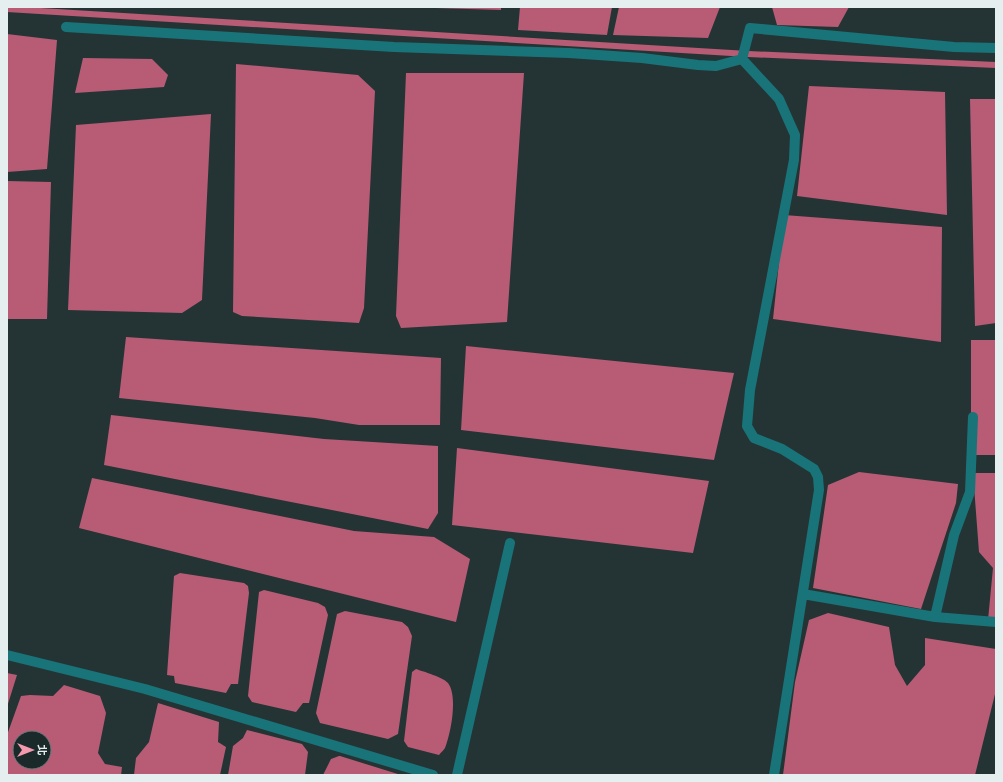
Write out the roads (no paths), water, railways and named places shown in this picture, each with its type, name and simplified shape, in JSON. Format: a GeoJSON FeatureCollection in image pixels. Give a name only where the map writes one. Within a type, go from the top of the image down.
{"type":"FeatureCollection","features":[{"type":"Feature","properties":{"kind":"lane"},"geometry":{"type":"LineString","coordinates":[[66,27],[386,46],[569,53],[642,58],[698,66],[716,66],[742,59]]}},
{"type":"Feature","properties":{"kind":"lane"},"geometry":{"type":"LineString","coordinates":[[742,59],[750,28],[954,47],[996,48]]}},
{"type":"Feature","properties":{"kind":"lane"},"geometry":{"type":"LineString","coordinates":[[742,59],[779,99],[795,135],[794,160],[750,390],[747,426],[754,438],[782,449],[814,469],[818,477],[819,490],[774,775]]}},
{"type":"Feature","properties":{"kind":"lane"},"geometry":{"type":"LineString","coordinates":[[935,617],[954,535],[970,492],[973,417]]}},
{"type":"Feature","properties":{"kind":"lane"},"geometry":{"type":"LineString","coordinates":[[457,775],[510,543]]}},
{"type":"Feature","properties":{"kind":"lane"},"geometry":{"type":"LineString","coordinates":[[803,594],[935,617],[996,622]]}},
{"type":"Feature","properties":{"kind":"lane"},"geometry":{"type":"LineString","coordinates":[[7,655],[145,689],[433,775]]}},
{"type":"Feature","properties":{"kind":"waterway"},"geometry":{"type":"LineString","coordinates":[[7,9],[748,54],[996,65]]}}]}
